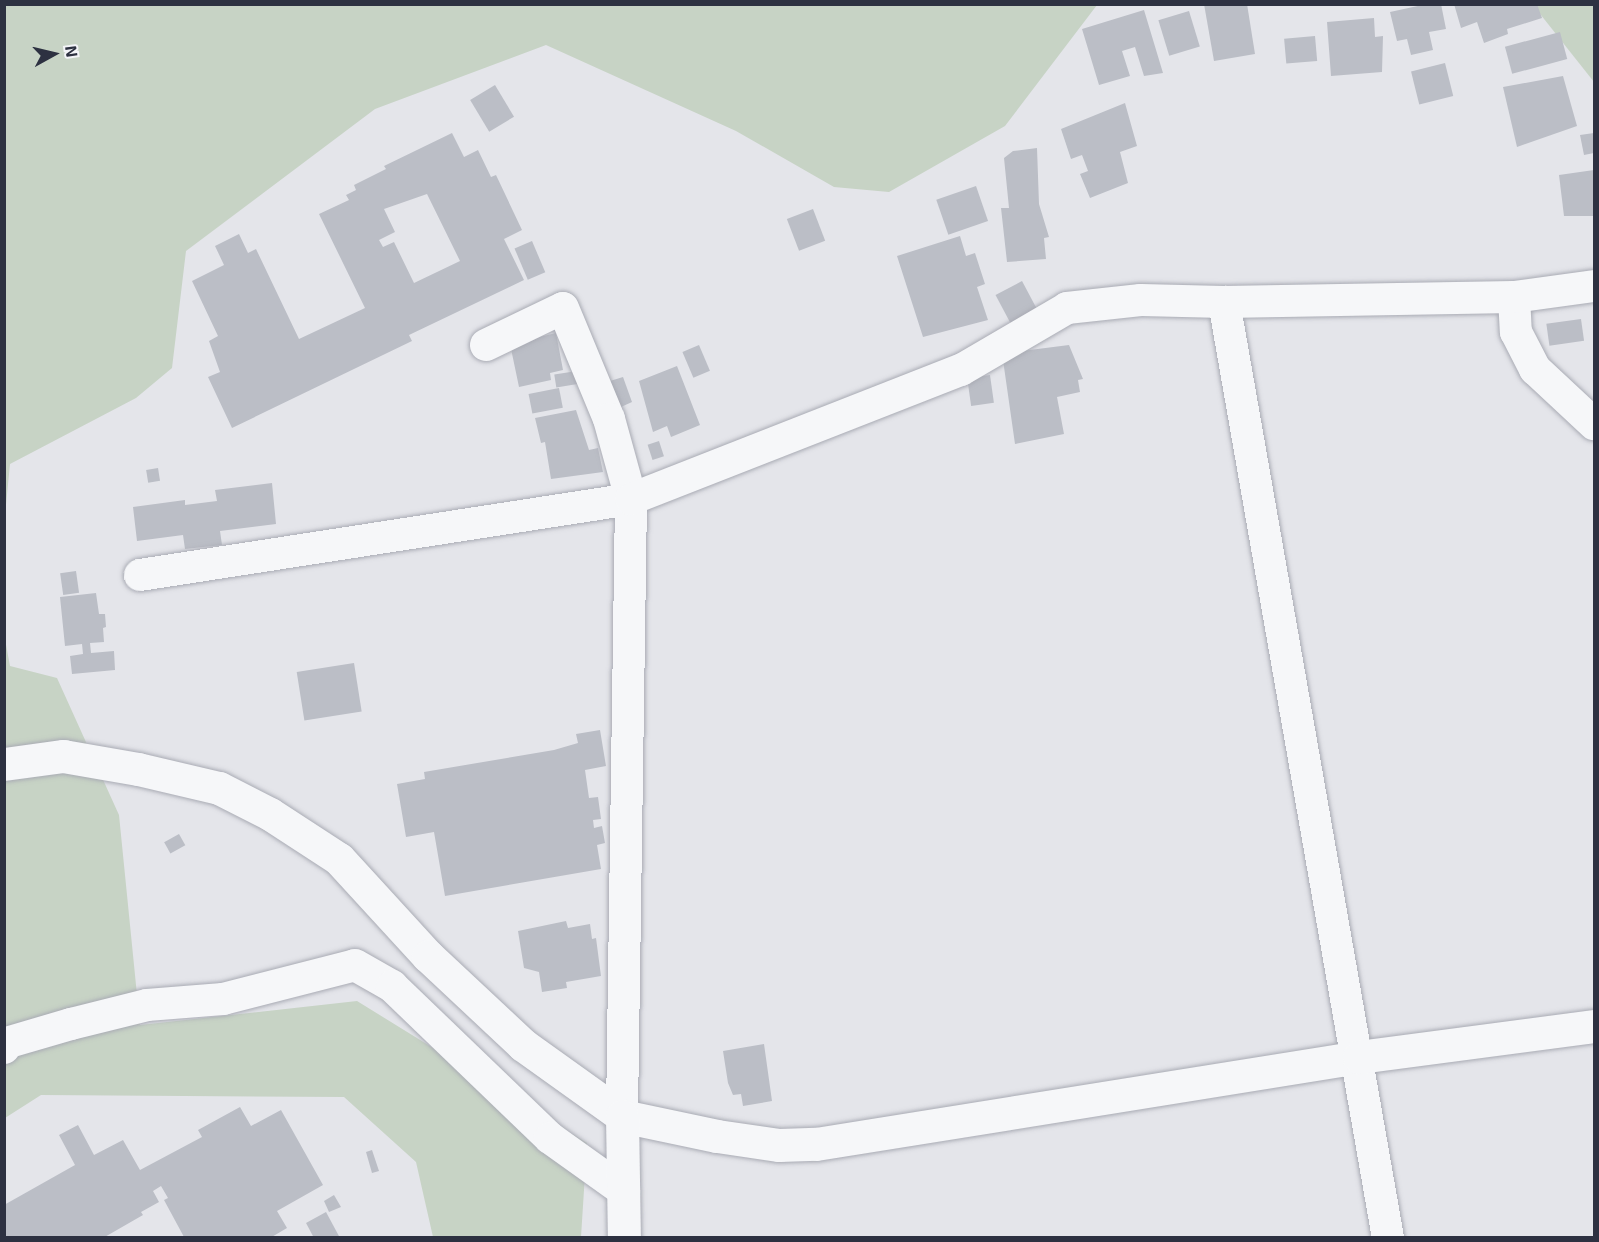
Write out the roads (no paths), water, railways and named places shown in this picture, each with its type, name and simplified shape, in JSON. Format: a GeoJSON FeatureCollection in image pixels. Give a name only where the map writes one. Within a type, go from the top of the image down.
{"type":"FeatureCollection","features":[{"type":"Feature","properties":{"kind":"street"},"geometry":{"type":"LineString","coordinates":[[140,575],[631,500],[961,370],[1067,308],[1141,300],[1224,302],[1514,297],[1594,286]]}},
{"type":"Feature","properties":{"kind":"street"},"geometry":{"type":"LineString","coordinates":[[1514,297],[1516,332],[1535,369],[1594,424]]}},
{"type":"Feature","properties":{"kind":"street"},"geometry":{"type":"LineString","coordinates":[[1224,302],[1287,669],[1359,1057],[1389,1238]]}},
{"type":"Feature","properties":{"kind":"street"},"geometry":{"type":"LineString","coordinates":[[486,345],[563,308],[609,419],[631,500],[622,1116],[624,1238]]}},
{"type":"Feature","properties":{"kind":"street"},"geometry":{"type":"LineString","coordinates":[[4,764],[63,756],[138,769],[219,788],[270,814],[339,859],[429,956],[523,1045],[622,1116],[769,1143],[816,1144],[1359,1057],[1594,1026]]}},
{"type":"Feature","properties":{"kind":"street"},"geometry":{"type":"LineString","coordinates":[[4,1048],[6,1044],[71,1024],[136,1008],[223,999],[355,965],[392,986],[550,1138],[624,1191]]}}]}
